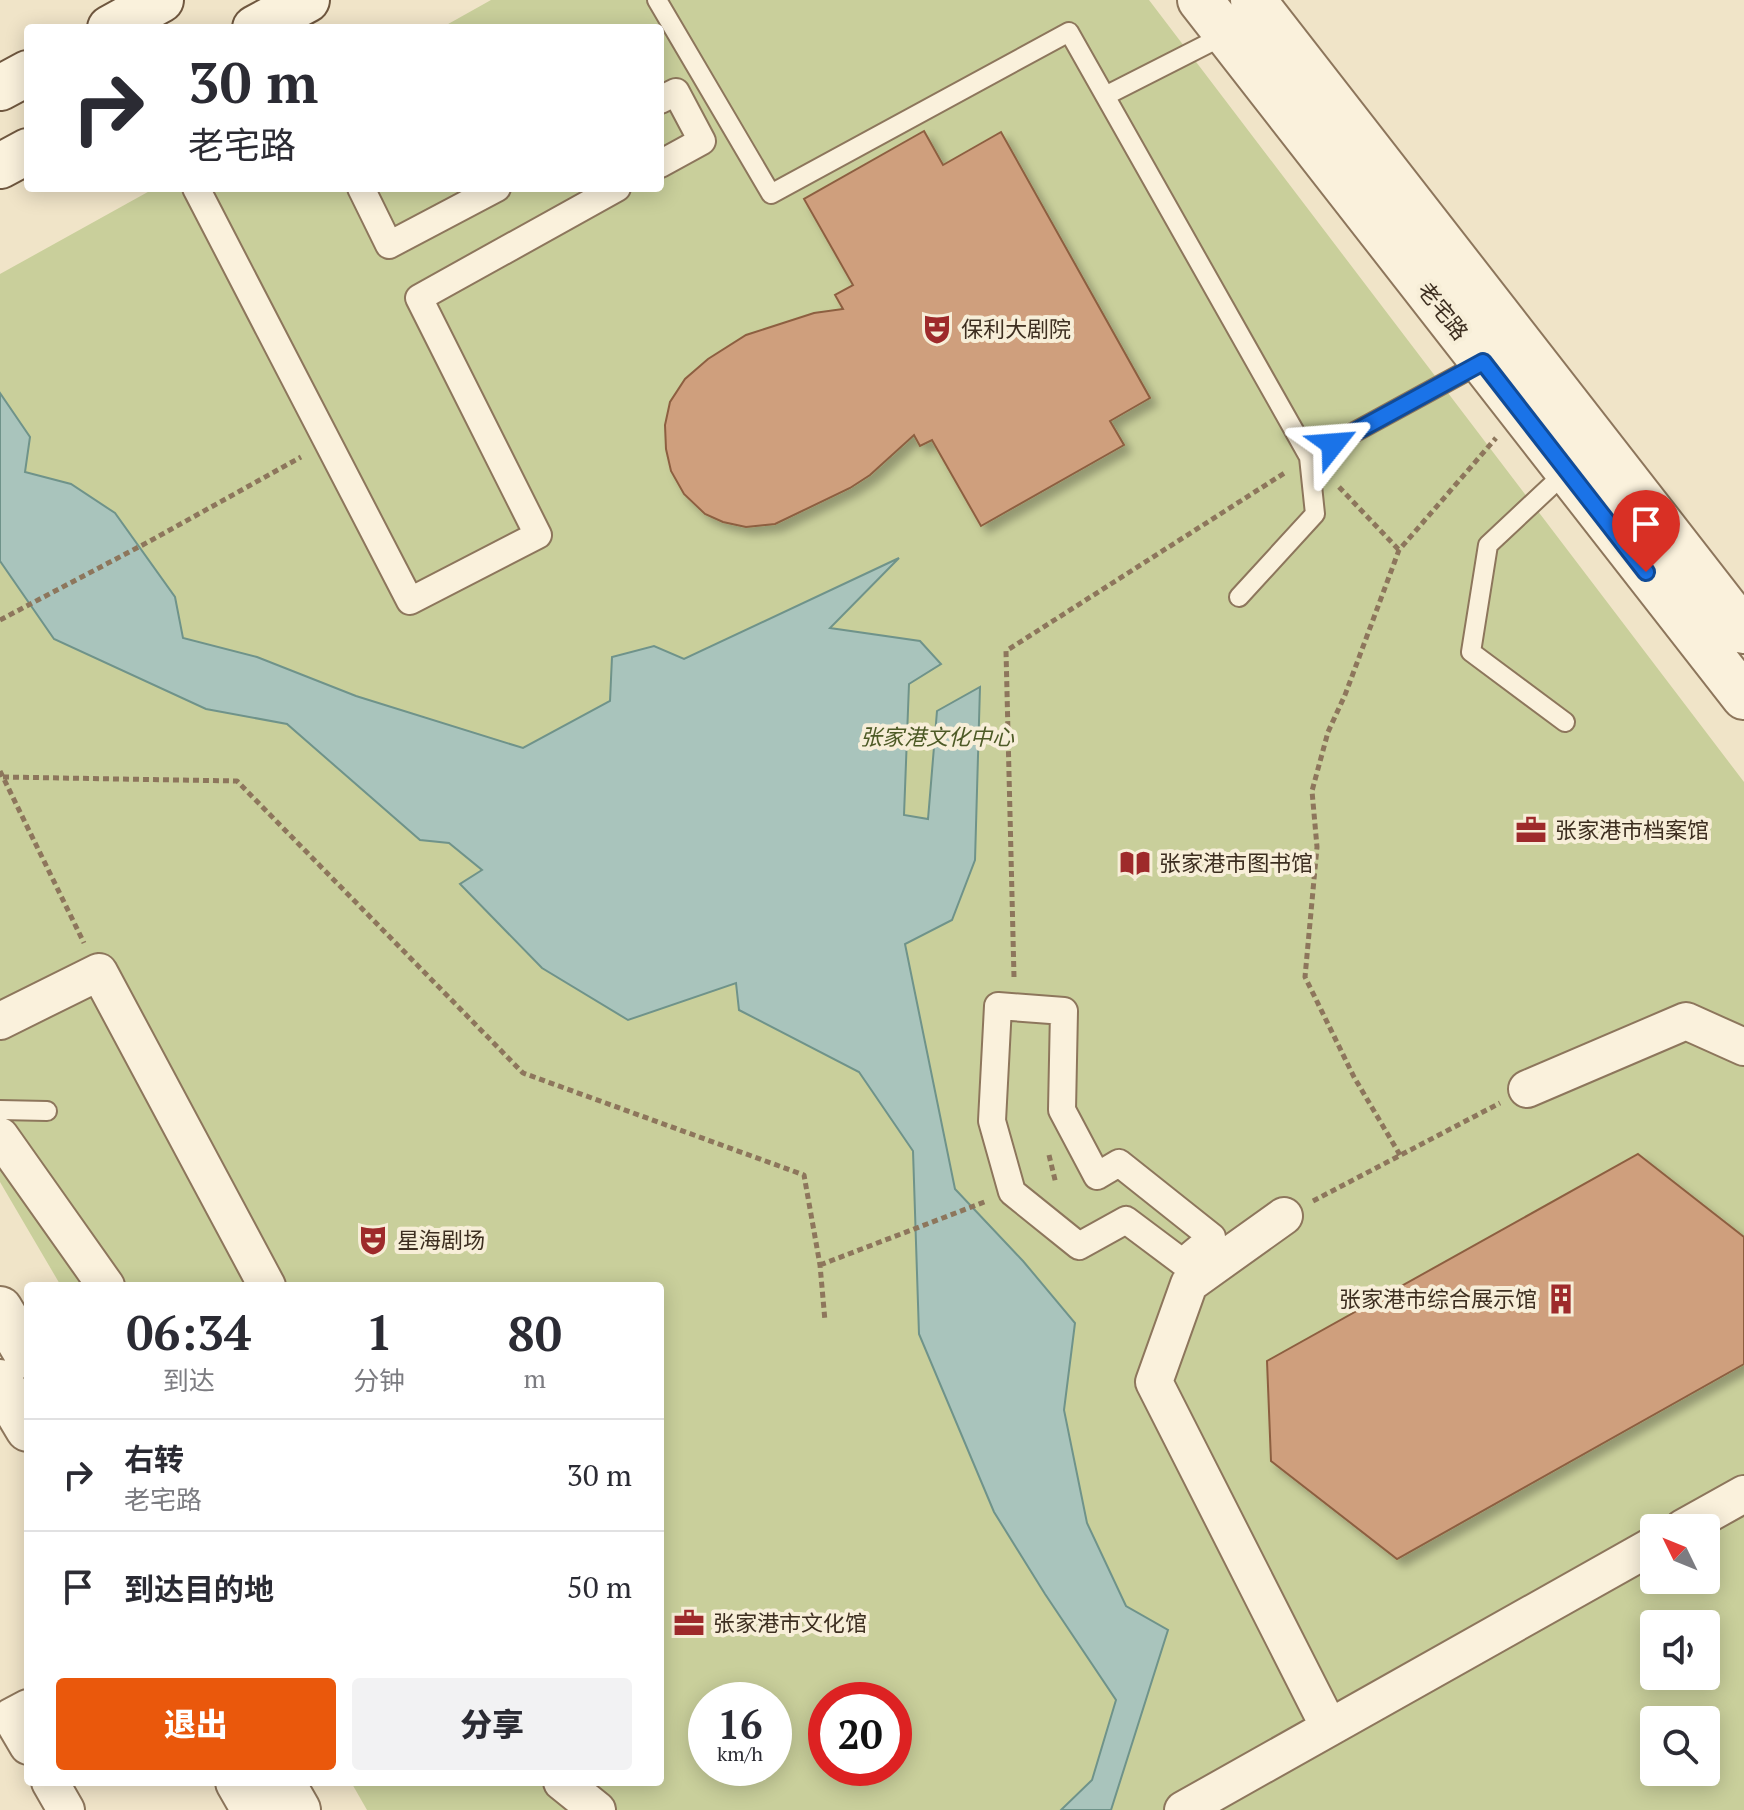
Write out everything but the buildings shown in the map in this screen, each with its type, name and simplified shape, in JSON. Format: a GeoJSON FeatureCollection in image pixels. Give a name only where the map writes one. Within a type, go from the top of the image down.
{"type":"FeatureCollection","features":[{"type":"Feature","properties":{"kind":"street"},"geometry":{"type":"LineString","coordinates":[[117,24],[161,0]]}},
{"type":"Feature","properties":{"kind":"street"},"geometry":{"type":"LineString","coordinates":[[262,24],[307,0]]}},
{"type":"Feature","properties":{"kind":"street","name":"老宅路"},"geometry":{"type":"LineString","coordinates":[[1200,0],[1744,697]]}},
{"type":"Feature","properties":{"kind":"street","name":"老宅路"},"geometry":{"type":"LineString","coordinates":[[1253,0],[1744,631]]}},
{"type":"Feature","properties":{"kind":"street"},"geometry":{"type":"LineString","coordinates":[[0,88],[24,75]]}},
{"type":"Feature","properties":{"kind":"street"},"geometry":{"type":"LineString","coordinates":[[664,98],[676,92],[702,141],[664,162]]}},
{"type":"Feature","properties":{"kind":"street"},"geometry":{"type":"LineString","coordinates":[[0,166],[24,153]]}},
{"type":"Feature","properties":{"kind":"street"},"geometry":{"type":"LineString","coordinates":[[198,192],[410,601],[538,535],[419,298],[610,192]]}},
{"type":"Feature","properties":{"kind":"street"},"geometry":{"type":"LineString","coordinates":[[363,192],[389,245],[489,192]]}},
{"type":"Feature","properties":{"kind":"street"},"geometry":{"type":"LineString","coordinates":[[0,1021],[99,972],[265,1282]]}},
{"type":"Feature","properties":{"kind":"street"},"geometry":{"type":"LineString","coordinates":[[998,1006],[1064,1011],[1062,1110],[1097,1176],[1119,1163],[1212,1237],[1182,1262],[1126,1220],[1079,1246],[1012,1192],[992,1121],[998,1006]]}},
{"type":"Feature","properties":{"kind":"street"},"geometry":{"type":"LineString","coordinates":[[1527,1089],[1686,1021],[1744,1047]]}},
{"type":"Feature","properties":{"kind":"street"},"geometry":{"type":"LineString","coordinates":[[0,1136],[103,1282]]}},
{"type":"Feature","properties":{"kind":"street"},"geometry":{"type":"LineString","coordinates":[[1284,1216],[1189,1284],[1154,1382],[1329,1727]]}},
{"type":"Feature","properties":{"kind":"street"},"geometry":{"type":"LineString","coordinates":[[0,1309],[24,1349]]}},
{"type":"Feature","properties":{"kind":"street"},"geometry":{"type":"LineString","coordinates":[[0,1382],[24,1422]]}},
{"type":"Feature","properties":{"kind":"street"},"geometry":{"type":"LineString","coordinates":[[1708,1514],[1744,1494]]}},
{"type":"Feature","properties":{"kind":"street"},"geometry":{"type":"LineString","coordinates":[[1183,1810],[1640,1553]]}},
{"type":"Feature","properties":{"kind":"street"},"geometry":{"type":"LineString","coordinates":[[24,1710],[11,1717],[24,1739]]}},
{"type":"Feature","properties":{"kind":"street"},"geometry":{"type":"LineString","coordinates":[[52,1786],[66,1810]]}},
{"type":"Feature","properties":{"kind":"street"},"geometry":{"type":"LineString","coordinates":[[240,1786],[254,1810]]}},
{"type":"Feature","properties":{"kind":"street"},"geometry":{"type":"LineString","coordinates":[[284,1786],[298,1810]]}},
{"type":"Feature","properties":{"kind":"street"},"geometry":{"type":"LineString","coordinates":[[567,1786],[597,1810]]}},
{"type":"Feature","properties":{"kind":"lane"},"geometry":{"type":"LineString","coordinates":[[657,0],[771,194],[1069,32],[1309,457],[1315,514],[1239,597]]}},
{"type":"Feature","properties":{"kind":"lane"},"geometry":{"type":"LineString","coordinates":[[1105,96],[1227,34]]}},
{"type":"Feature","properties":{"kind":"lane"},"geometry":{"type":"LineString","coordinates":[[1309,457],[1483,362]]}},
{"type":"Feature","properties":{"kind":"lane"},"geometry":{"type":"LineString","coordinates":[[1565,722],[1471,652],[1488,545],[1567,471]]}},
{"type":"Feature","properties":{"kind":"lane"},"geometry":{"type":"LineString","coordinates":[[0,1110],[47,1111]]}},
{"type":"Feature","properties":{"kind":"path"},"geometry":{"type":"LineString","coordinates":[[1400,1155],[1354,1077],[1305,977],[1317,847],[1312,791],[1328,732],[1399,550],[1520,410]]}},
{"type":"Feature","properties":{"kind":"path"},"geometry":{"type":"LineString","coordinates":[[0,620],[328,442]]}},
{"type":"Feature","properties":{"kind":"path"},"geometry":{"type":"LineString","coordinates":[[1015,1007],[1006,651],[1309,457],[1399,550]]}},
{"type":"Feature","properties":{"kind":"path"},"geometry":{"type":"LineString","coordinates":[[99,972],[1,774],[237,781],[523,1073],[804,1175],[820,1265],[825,1321]]}},
{"type":"Feature","properties":{"kind":"path"},"geometry":{"type":"LineString","coordinates":[[1284,1216],[1527,1089]]}},
{"type":"Feature","properties":{"kind":"path"},"geometry":{"type":"LineString","coordinates":[[820,1265],[1012,1192]]}},
{"type":"Feature","properties":{"kind":"green space","name":"张家港文化中心"},"geometry":{"type":"Polygon","coordinates":[[[491,0],[1149,0],[1744,782],[1744,1810],[367,1810],[353,1786],[664,1786],[664,1282],[59,1282],[0,1182],[0,274],[148,192],[664,192],[664,24],[448,24],[491,0]]]}},
{"type":"Feature","properties":{"kind":"water"},"geometry":{"type":"Polygon","coordinates":[[[0,393],[30,437],[25,472],[71,484],[115,513],[175,597],[183,638],[257,657],[356,696],[523,748],[610,701],[612,657],[654,646],[684,659],[899,558],[830,628],[920,641],[941,664],[909,684],[904,815],[928,819],[937,711],[980,687],[975,860],[952,920],[905,944],[955,1189],[1023,1261],[1075,1323],[1064,1410],[1087,1523],[1126,1606],[1168,1630],[1111,1810],[1061,1810],[1092,1780],[1116,1700],[994,1512],[919,1334],[913,1151],[859,1072],[739,1010],[736,983],[628,1020],[542,968],[460,884],[482,870],[449,843],[420,840],[287,724],[206,709],[54,639],[0,561],[0,393]]]}},
{"type":"Feature","properties":{"kind":"place","name":"保利大剧院"},"geometry":{"type":"Point","coordinates":[937,329]}},
{"type":"Feature","properties":{"kind":"place","name":"张家港市档案馆"},"geometry":{"type":"Point","coordinates":[1531,830]}},
{"type":"Feature","properties":{"kind":"place","name":"张家港市图书馆"},"geometry":{"type":"Point","coordinates":[1135,863]}},
{"type":"Feature","properties":{"kind":"place","name":"星海剧场"},"geometry":{"type":"Point","coordinates":[373,1240]}},
{"type":"Feature","properties":{"kind":"place","name":"张家港市综合展示馆"},"geometry":{"type":"Point","coordinates":[1561,1299]}},
{"type":"Feature","properties":{"kind":"place","name":"张家港市文化馆"},"geometry":{"type":"Point","coordinates":[689,1623]}},
{"type":"Feature","properties":{"kind":"route"},"geometry":{"type":"LineString","coordinates":[[1333,444],[1483,362],[1646,572]]}}]}
